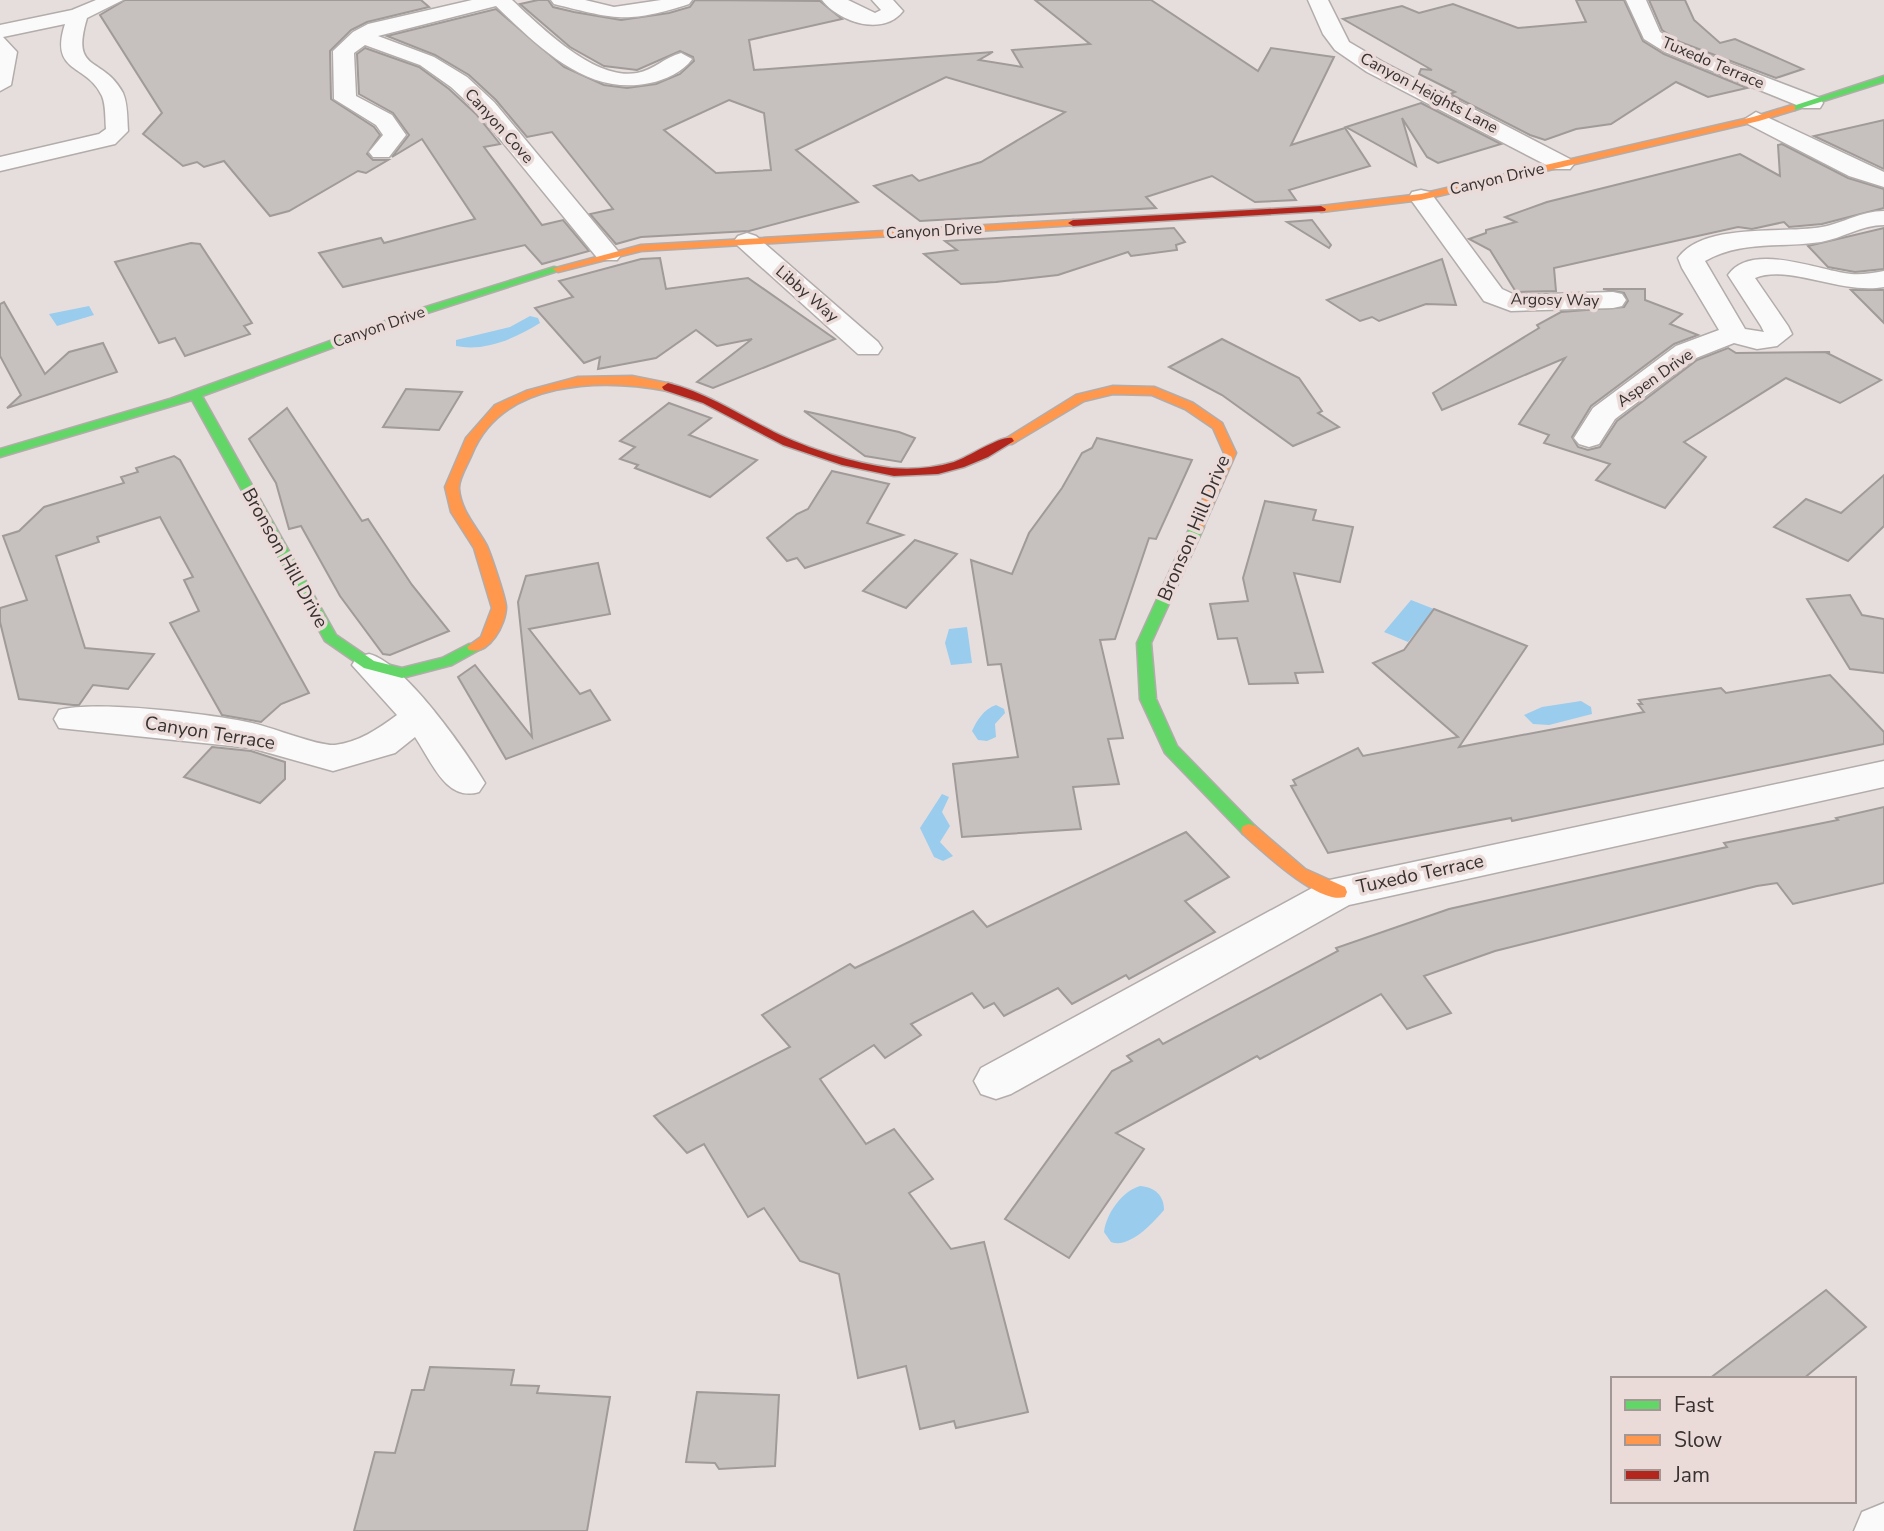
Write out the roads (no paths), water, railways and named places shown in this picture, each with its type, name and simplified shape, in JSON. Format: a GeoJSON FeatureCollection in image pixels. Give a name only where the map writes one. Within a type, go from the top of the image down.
{"type":"FeatureCollection","features":[{"type":"Feature","properties":{"kind":"street"},"geometry":{"type":"LineString","coordinates":[[0,31],[78,15],[113,0]]}},
{"type":"Feature","properties":{"kind":"street"},"geometry":{"type":"LineString","coordinates":[[381,152],[395,135],[384,120],[345,99],[343,51],[360,36],[375,28],[405,19],[499,0],[583,69],[607,79],[634,80],[668,70],[681,59]]}},
{"type":"Feature","properties":{"kind":"street"},"geometry":{"type":"LineString","coordinates":[[561,0],[602,12],[622,13],[644,11],[682,0]]}},
{"type":"Feature","properties":{"kind":"street"},"geometry":{"type":"LineString","coordinates":[[832,0],[863,19],[887,16],[893,11],[891,5],[882,0]]}},
{"type":"Feature","properties":{"kind":"street","name":"Canyon Heights Lane"},"geometry":{"type":"LineString","coordinates":[[1318,0],[1333,34],[1342,46],[1375,67],[1562,164]]}},
{"type":"Feature","properties":{"kind":"street","name":"Tuxedo Terrace"},"geometry":{"type":"LineString","coordinates":[[1636,0],[1651,35],[1672,48],[1812,103]]}},
{"type":"Feature","properties":{"kind":"street"},"geometry":{"type":"LineString","coordinates":[[0,164],[107,139],[117,131],[114,96],[109,88],[75,62],[71,48],[71,32],[78,15]]}},
{"type":"Feature","properties":{"kind":"street","name":"Canyon Cove"},"geometry":{"type":"LineString","coordinates":[[360,36],[427,61],[459,82],[486,107],[608,255]]}},
{"type":"Feature","properties":{"kind":"street"},"geometry":{"type":"LineString","coordinates":[[0,42],[7,52],[0,85]]}},
{"type":"Feature","properties":{"kind":"street","name":"Canyon Drive"},"geometry":{"type":"LineString","coordinates":[[0,453],[195,395],[516,280],[641,248],[1326,209],[1421,197],[1756,119],[1884,79]]}},
{"type":"Feature","properties":{"kind":"street","name":"Tuxedo Terrace"},"geometry":{"type":"LineString","coordinates":[[1756,119],[1857,171],[1884,180]]}},
{"type":"Feature","properties":{"kind":"street","name":"Argosy Way"},"geometry":{"type":"LineString","coordinates":[[1421,197],[1493,295],[1511,303],[1613,300]]}},
{"type":"Feature","properties":{"kind":"street"},"geometry":{"type":"LineString","coordinates":[[1884,218],[1872,217],[1825,234],[1731,239],[1706,247],[1691,258],[1697,277],[1726,316],[1734,334],[1753,342],[1770,341],[1778,334],[1776,325],[1746,288],[1741,275],[1751,268],[1769,266],[1857,281],[1884,279]]}},
{"type":"Feature","properties":{"kind":"street","name":"Libby Way"},"geometry":{"type":"LineString","coordinates":[[747,241],[868,348]]}},
{"type":"Feature","properties":{"kind":"street","name":"Aspen Drive"},"geometry":{"type":"LineString","coordinates":[[1589,438],[1603,414],[1686,352],[1734,334]]}},
{"type":"Feature","properties":{"kind":"street","name":"Bronson Hill Drive"},"geometry":{"type":"LineString","coordinates":[[195,395],[330,638],[369,665],[402,673],[447,662],[487,640],[499,608],[481,548],[458,512],[452,487],[472,438],[499,408],[530,394],[578,381],[632,380],[694,392],[772,436],[852,465],[909,475],[944,470],[981,457],[1080,398],[1113,390],[1154,391],[1189,406],[1218,426],[1230,453],[1144,643],[1148,699],[1171,749],[1236,819],[1299,873],[1339,892]]}},
{"type":"Feature","properties":{"kind":"street"},"geometry":{"type":"LineString","coordinates":[[369,665],[419,716],[466,783]]}},
{"type":"Feature","properties":{"kind":"street","name":"Canyon Terrace"},"geometry":{"type":"LineString","coordinates":[[72,719],[144,722],[251,735],[334,758],[382,744],[419,716]]}},
{"type":"Feature","properties":{"kind":"street","name":"Tuxedo Terrace"},"geometry":{"type":"LineString","coordinates":[[996,1081],[1339,892],[1884,774]]}},
{"type":"Feature","properties":{"kind":"water"},"geometry":{"type":"Polygon","coordinates":[[[89,306],[94,315],[57,326],[49,314],[89,306]]]}},
{"type":"Feature","properties":{"kind":"water"},"geometry":{"type":"Polygon","coordinates":[[[530,316],[538,318],[540,323],[521,334],[489,345],[456,346],[456,340],[510,327],[530,316]]]}},
{"type":"Feature","properties":{"kind":"water"},"geometry":{"type":"Polygon","coordinates":[[[1411,600],[1434,609],[1408,642],[1384,632],[1411,600]]]}},
{"type":"Feature","properties":{"kind":"water"},"geometry":{"type":"Polygon","coordinates":[[[967,627],[972,663],[951,665],[945,643],[949,629],[967,627]]]}},
{"type":"Feature","properties":{"kind":"water"},"geometry":{"type":"Polygon","coordinates":[[[1581,701],[1591,707],[1592,714],[1549,725],[1533,724],[1524,715],[1542,707],[1581,701]]]}},
{"type":"Feature","properties":{"kind":"water"},"geometry":{"type":"Polygon","coordinates":[[[996,705],[1004,709],[1005,713],[995,724],[996,737],[987,741],[978,740],[972,731],[974,727],[984,712],[996,705]]]}},
{"type":"Feature","properties":{"kind":"water"},"geometry":{"type":"Polygon","coordinates":[[[942,794],[949,797],[942,812],[950,826],[940,842],[953,856],[943,861],[934,857],[920,828],[942,794]]]}},
{"type":"Feature","properties":{"kind":"water"},"geometry":{"type":"Polygon","coordinates":[[[1140,1186],[1157,1193],[1164,1210],[1133,1238],[1125,1242],[1111,1242],[1104,1232],[1112,1211],[1121,1198],[1140,1186]]]}}]}
